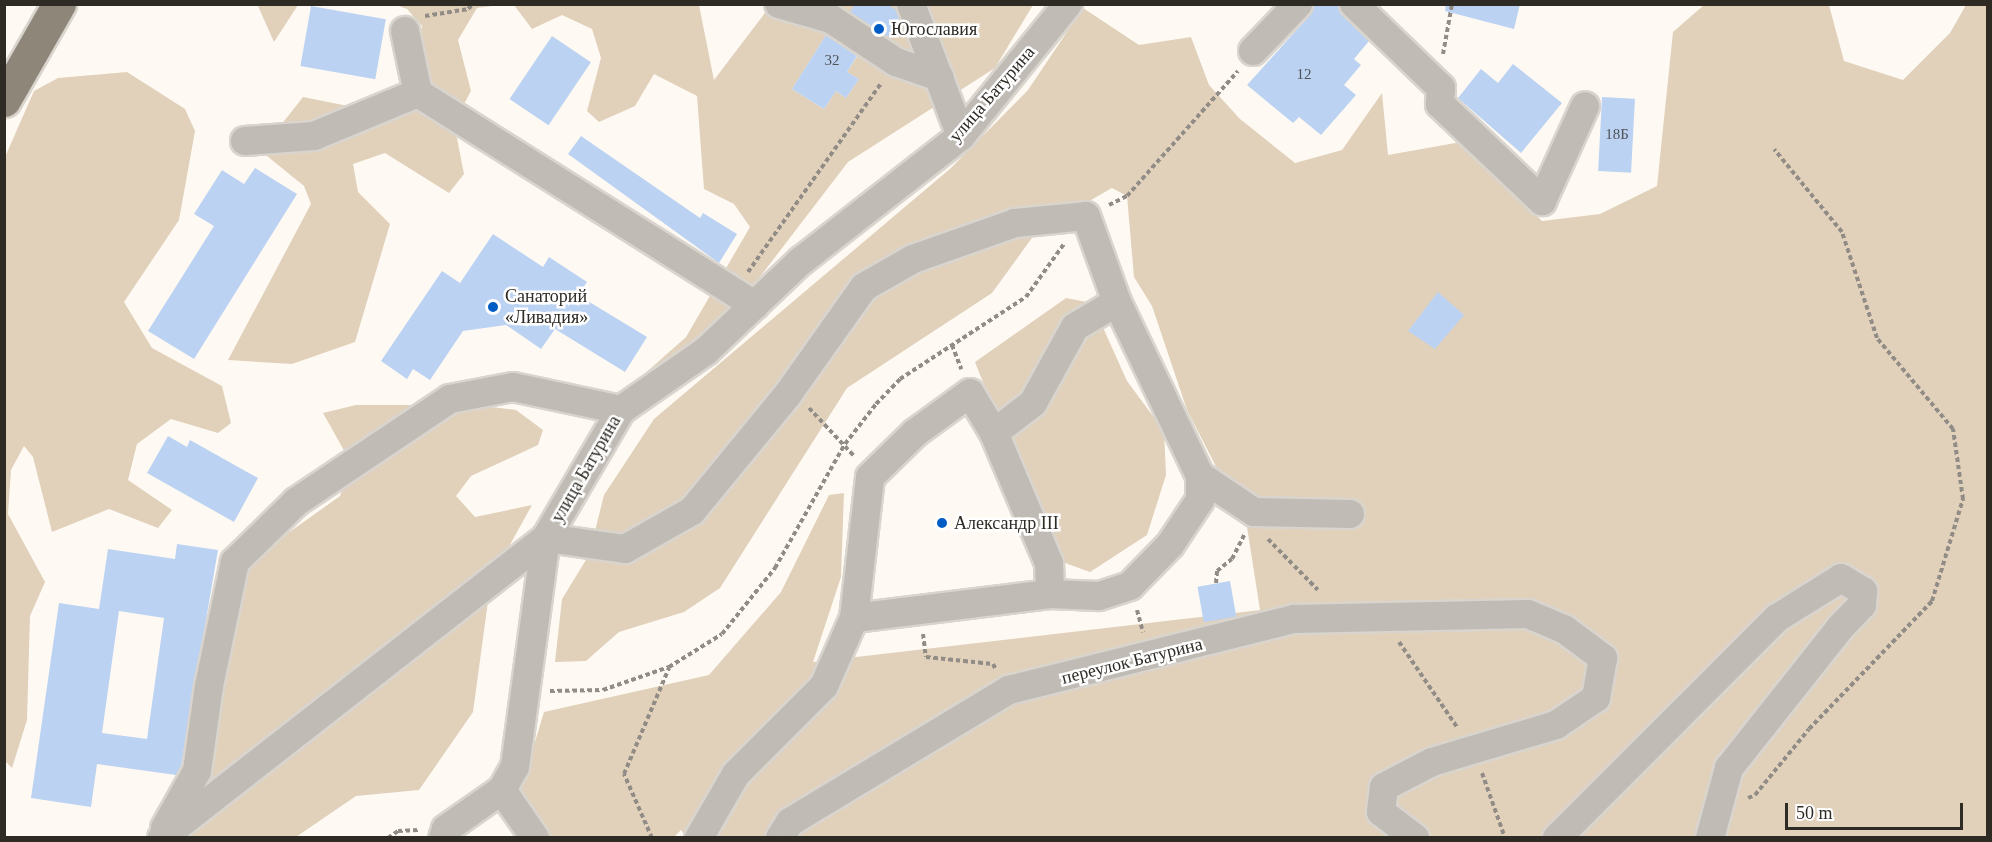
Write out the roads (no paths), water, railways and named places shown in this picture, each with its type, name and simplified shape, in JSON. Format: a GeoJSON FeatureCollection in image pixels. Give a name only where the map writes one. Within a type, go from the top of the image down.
{"type":"FeatureCollection","features":[{"type":"Feature","properties":{"kind":"main road"},"geometry":{"type":"LineString","coordinates":[[4,100],[59,4]]}},
{"type":"Feature","properties":{"kind":"street"},"geometry":{"type":"LineString","coordinates":[[779,4],[831,19],[896,62],[939,77]]}},
{"type":"Feature","properties":{"kind":"street"},"geometry":{"type":"LineString","coordinates":[[911,4],[961,136]]}},
{"type":"Feature","properties":{"kind":"street","name":"улица Батурина"},"geometry":{"type":"LineString","coordinates":[[161,837],[546,538],[621,410],[706,351],[744,299],[801,261],[961,136],[1068,4]]}},
{"type":"Feature","properties":{"kind":"street"},"geometry":{"type":"LineString","coordinates":[[1254,51],[1298,4]]}},
{"type":"Feature","properties":{"kind":"street"},"geometry":{"type":"LineString","coordinates":[[1354,4],[1441,88],[1440,104],[1542,201],[1585,106]]}},
{"type":"Feature","properties":{"kind":"street"},"geometry":{"type":"LineString","coordinates":[[405,31],[418,93],[744,299]]}},
{"type":"Feature","properties":{"kind":"street"},"geometry":{"type":"LineString","coordinates":[[245,141],[314,136],[418,93]]}},
{"type":"Feature","properties":{"kind":"street"},"geometry":{"type":"LineString","coordinates":[[443,837],[446,829],[502,790],[515,767],[546,538],[625,549],[692,511],[769,417],[864,287],[913,259],[1014,224],[1086,216],[1117,302],[1200,476],[1200,500],[1170,545],[1130,586],[1099,596],[1050,594],[921,612],[854,618]]}},
{"type":"Feature","properties":{"kind":"street"},"geometry":{"type":"LineString","coordinates":[[994,433],[1033,403],[1075,327],[1117,302]]}},
{"type":"Feature","properties":{"kind":"street"},"geometry":{"type":"LineString","coordinates":[[161,837],[197,771],[209,686],[235,562],[296,502],[450,399],[513,387],[621,410]]}},
{"type":"Feature","properties":{"kind":"street"},"geometry":{"type":"LineString","coordinates":[[699,837],[736,774],[824,686],[854,618],[870,477],[915,433],[970,393],[994,433],[1049,563],[1050,594]]}},
{"type":"Feature","properties":{"kind":"street"},"geometry":{"type":"LineString","coordinates":[[1200,476],[1252,516],[1350,514]]}},
{"type":"Feature","properties":{"kind":"street"},"geometry":{"type":"LineString","coordinates":[[1557,837],[1777,618],[1841,578],[1863,591],[1862,605],[1840,628],[1730,768],[1710,837]]}},
{"type":"Feature","properties":{"kind":"street","name":"переулок Батурина"},"geometry":{"type":"LineString","coordinates":[[780,837],[790,822],[1009,690],[1150,658],[1294,619],[1528,614],[1564,628],[1603,658],[1596,698],[1556,725],[1432,762],[1384,787],[1381,812],[1414,837]]}},
{"type":"Feature","properties":{"kind":"street"},"geometry":{"type":"LineString","coordinates":[[502,790],[535,837]]}},
{"type":"Feature","properties":{"kind":"place","name":"Югославия"},"geometry":{"type":"Point","coordinates":[879,29]}},
{"type":"Feature","properties":{"kind":"place","name":"Санаторий «Ливадия»"},"geometry":{"type":"Point","coordinates":[493,307]}},
{"type":"Feature","properties":{"kind":"place","name":"Александр III"},"geometry":{"type":"Point","coordinates":[942,523]}}]}
